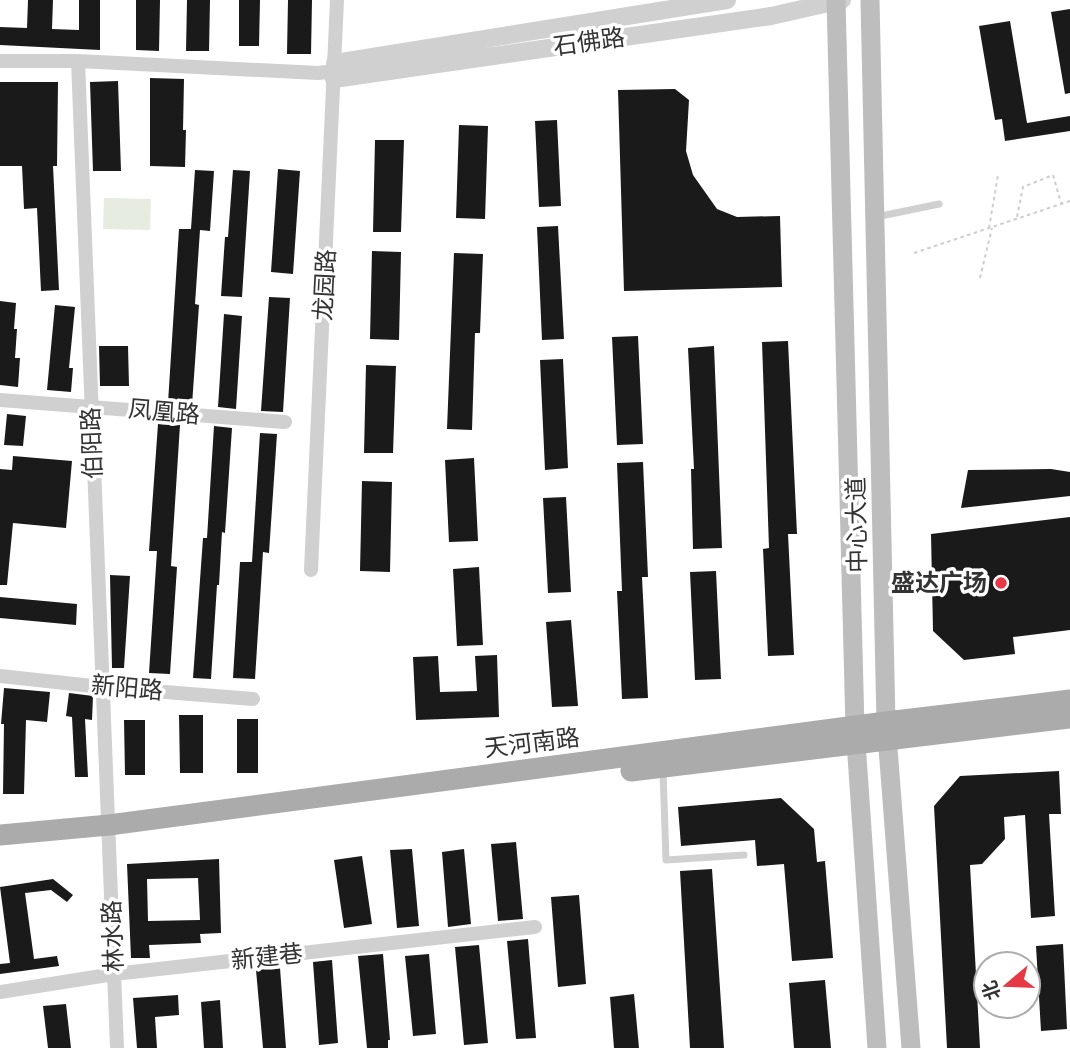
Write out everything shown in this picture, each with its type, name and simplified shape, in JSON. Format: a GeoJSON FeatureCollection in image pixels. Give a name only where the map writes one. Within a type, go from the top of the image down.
{"type":"FeatureCollection","features":[{"type":"Feature","properties":{"kind":"main road","name":"中心大道"},"geometry":{"type":"LineString","coordinates":[[838,0],[855,735],[877,1048]]}},
{"type":"Feature","properties":{"kind":"main road","name":"中心大道"},"geometry":{"type":"LineString","coordinates":[[870,0],[887,731],[911,1048]]}},
{"type":"Feature","properties":{"kind":"main road","name":"天河南路"},"geometry":{"type":"LineString","coordinates":[[0,847],[109,830],[887,731],[1070,700]]}},
{"type":"Feature","properties":{"kind":"main road","name":"天河南路"},"geometry":{"type":"LineString","coordinates":[[887,731],[1070,718]]}},
{"type":"Feature","properties":{"kind":"main road","name":"天河南路"},"geometry":{"type":"LineString","coordinates":[[0,835],[109,830],[663,767],[855,735]]}},
{"type":"Feature","properties":{"kind":"street","name":"龙园路"},"geometry":{"type":"LineString","coordinates":[[311,570],[337,0]]}},
{"type":"Feature","properties":{"kind":"street","name":"石佛路"},"geometry":{"type":"LineString","coordinates":[[335,71],[727,0]]}},
{"type":"Feature","properties":{"kind":"street","name":"石佛路"},"geometry":{"type":"LineString","coordinates":[[0,61],[78,61],[318,73],[771,16],[838,0]]}},
{"type":"Feature","properties":{"kind":"street","name":"伯阳路"},"geometry":{"type":"LineString","coordinates":[[78,61],[109,830]]}},
{"type":"Feature","properties":{"kind":"street","name":"凤凰路"},"geometry":{"type":"LineString","coordinates":[[0,400],[285,422]]}},
{"type":"Feature","properties":{"kind":"street","name":"新阳路"},"geometry":{"type":"LineString","coordinates":[[0,676],[253,699]]}},
{"type":"Feature","properties":{"kind":"street","name":"林水路"},"geometry":{"type":"LineString","coordinates":[[109,830],[117,1048]]}},
{"type":"Feature","properties":{"kind":"street","name":"新建巷"},"geometry":{"type":"LineString","coordinates":[[0,992],[114,974],[535,927]]}},
{"type":"Feature","properties":{"kind":"lane"},"geometry":{"type":"LineString","coordinates":[[875,217],[939,204]]}},
{"type":"Feature","properties":{"kind":"lane"},"geometry":{"type":"LineString","coordinates":[[663,767],[666,860],[744,855]]}},
{"type":"Feature","properties":{"kind":"path"},"geometry":{"type":"LineString","coordinates":[[980,278],[991,228],[998,175]]}},
{"type":"Feature","properties":{"kind":"path"},"geometry":{"type":"LineString","coordinates":[[1017,219],[1023,187],[1053,175],[1061,204]]}},
{"type":"Feature","properties":{"kind":"path"},"geometry":{"type":"LineString","coordinates":[[914,253],[1070,201]]}},
{"type":"Feature","properties":{"kind":"shaded area"},"geometry":{"type":"Polygon","coordinates":[[[104,198],[151,199],[150,230],[103,229],[104,198]]]}},
{"type":"Feature","properties":{"kind":"building"},"geometry":{"type":"Polygon","coordinates":[[[28,0],[53,0],[52,29],[79,30],[79,0],[100,0],[100,50],[0,45],[0,27],[27,28],[28,0]]]}},
{"type":"Feature","properties":{"kind":"building"},"geometry":{"type":"Polygon","coordinates":[[[136,0],[160,0],[159,51],[136,50],[136,0]]]}},
{"type":"Feature","properties":{"kind":"building"},"geometry":{"type":"Polygon","coordinates":[[[187,0],[210,0],[209,51],[186,51],[187,0]]]}},
{"type":"Feature","properties":{"kind":"building"},"geometry":{"type":"Polygon","coordinates":[[[239,0],[260,0],[259,46],[239,46],[239,0]]]}},
{"type":"Feature","properties":{"kind":"building"},"geometry":{"type":"Polygon","coordinates":[[[288,0],[312,0],[311,54],[287,54],[288,0]]]}},
{"type":"Feature","properties":{"kind":"building"},"geometry":{"type":"Polygon","coordinates":[[[1070,9],[1070,93],[1065,94],[1051,12],[1070,9]]]}},
{"type":"Feature","properties":{"kind":"building"},"geometry":{"type":"Polygon","coordinates":[[[1010,21],[1027,123],[1070,116],[1070,131],[1005,141],[1002,119],[995,120],[979,26],[1010,21]]]}},
{"type":"Feature","properties":{"kind":"building"},"geometry":{"type":"Polygon","coordinates":[[[150,78],[184,79],[185,167],[150,166],[150,78]]]}},
{"type":"Feature","properties":{"kind":"building"},"geometry":{"type":"Polygon","coordinates":[[[118,81],[121,171],[93,171],[90,82],[118,81]]]}},
{"type":"Feature","properties":{"kind":"building"},"geometry":{"type":"Polygon","coordinates":[[[0,82],[58,82],[57,166],[53,166],[59,290],[41,291],[37,208],[24,209],[22,166],[0,166],[0,82]]]}},
{"type":"Feature","properties":{"kind":"building"},"geometry":{"type":"Polygon","coordinates":[[[675,89],[689,100],[686,151],[693,175],[717,209],[737,217],[780,216],[782,287],[624,291],[618,90],[675,89]]]}},
{"type":"Feature","properties":{"kind":"building"},"geometry":{"type":"Polygon","coordinates":[[[557,120],[561,206],[539,207],[535,121],[557,120]]]}},
{"type":"Feature","properties":{"kind":"building"},"geometry":{"type":"Polygon","coordinates":[[[459,125],[488,126],[485,219],[456,218],[459,125]]]}},
{"type":"Feature","properties":{"kind":"building"},"geometry":{"type":"Polygon","coordinates":[[[375,140],[404,140],[401,232],[373,232],[375,140]]]}},
{"type":"Feature","properties":{"kind":"building"},"geometry":{"type":"Polygon","coordinates":[[[278,169],[300,171],[293,274],[271,272],[278,169]]]}},
{"type":"Feature","properties":{"kind":"building"},"geometry":{"type":"Polygon","coordinates":[[[195,170],[214,171],[210,231],[200,230],[195,304],[199,305],[192,405],[168,403],[179,229],[191,229],[195,170]]]}},
{"type":"Feature","properties":{"kind":"building"},"geometry":{"type":"Polygon","coordinates":[[[233,170],[250,171],[242,297],[221,296],[233,170]]]}},
{"type":"Feature","properties":{"kind":"building"},"geometry":{"type":"Polygon","coordinates":[[[558,226],[564,339],[542,340],[537,227],[558,226]]]}},
{"type":"Feature","properties":{"kind":"building"},"geometry":{"type":"Polygon","coordinates":[[[372,251],[401,252],[399,340],[370,339],[372,251]]]}},
{"type":"Feature","properties":{"kind":"building"},"geometry":{"type":"Polygon","coordinates":[[[454,253],[483,254],[480,333],[475,333],[472,430],[447,429],[454,253]]]}},
{"type":"Feature","properties":{"kind":"building"},"geometry":{"type":"Polygon","coordinates":[[[269,297],[290,298],[283,412],[261,411],[269,297]]]}},
{"type":"Feature","properties":{"kind":"building"},"geometry":{"type":"Polygon","coordinates":[[[0,301],[16,303],[15,358],[20,358],[18,387],[0,385],[0,301]]]}},
{"type":"Feature","properties":{"kind":"building"},"geometry":{"type":"Polygon","coordinates":[[[55,305],[75,307],[69,368],[73,368],[71,392],[47,390],[55,305]]]}},
{"type":"Feature","properties":{"kind":"building"},"geometry":{"type":"Polygon","coordinates":[[[224,314],[242,316],[236,409],[218,407],[224,314]]]}},
{"type":"Feature","properties":{"kind":"building"},"geometry":{"type":"Polygon","coordinates":[[[638,336],[643,444],[617,445],[612,337],[638,336]]]}},
{"type":"Feature","properties":{"kind":"building"},"geometry":{"type":"Polygon","coordinates":[[[788,341],[797,534],[788,534],[794,655],[768,656],[763,549],[769,548],[762,342],[788,341]]]}},
{"type":"Feature","properties":{"kind":"building"},"geometry":{"type":"Polygon","coordinates":[[[99,346],[128,346],[129,386],[100,386],[99,346]]]}},
{"type":"Feature","properties":{"kind":"building"},"geometry":{"type":"Polygon","coordinates":[[[714,346],[722,548],[693,549],[691,469],[694,469],[688,348],[714,346]]]}},
{"type":"Feature","properties":{"kind":"building"},"geometry":{"type":"Polygon","coordinates":[[[563,359],[568,468],[545,470],[540,360],[563,359]]]}},
{"type":"Feature","properties":{"kind":"building"},"geometry":{"type":"Polygon","coordinates":[[[366,365],[396,366],[393,453],[364,453],[366,365]]]}},
{"type":"Feature","properties":{"kind":"building"},"geometry":{"type":"Polygon","coordinates":[[[7,414],[26,416],[23,446],[4,445],[7,414]]]}},
{"type":"Feature","properties":{"kind":"building"},"geometry":{"type":"Polygon","coordinates":[[[158,424],[180,425],[171,566],[177,567],[170,674],[149,673],[157,551],[149,551],[158,424]]]}},
{"type":"Feature","properties":{"kind":"building"},"geometry":{"type":"Polygon","coordinates":[[[214,426],[232,428],[211,679],[193,678],[203,538],[207,538],[214,426]]]}},
{"type":"Feature","properties":{"kind":"building"},"geometry":{"type":"Polygon","coordinates":[[[260,433],[277,434],[269,553],[263,552],[255,679],[233,678],[240,562],[252,562],[260,433]]]}},
{"type":"Feature","properties":{"kind":"building"},"geometry":{"type":"Polygon","coordinates":[[[13,456],[72,461],[66,528],[13,523],[7,585],[0,585],[0,469],[12,470],[13,456]]]}},
{"type":"Feature","properties":{"kind":"building"},"geometry":{"type":"Polygon","coordinates":[[[474,458],[478,541],[449,542],[445,460],[474,458]]]}},
{"type":"Feature","properties":{"kind":"building"},"geometry":{"type":"Polygon","coordinates":[[[643,462],[648,577],[642,577],[648,698],[622,699],[617,591],[622,591],[617,463],[643,462]]]}},
{"type":"Feature","properties":{"kind":"building"},"geometry":{"type":"Polygon","coordinates":[[[1051,469],[1070,472],[1070,496],[961,508],[968,470],[1051,469]]]}},
{"type":"Feature","properties":{"kind":"building"},"geometry":{"type":"Polygon","coordinates":[[[362,481],[392,482],[390,572],[360,571],[362,481]]]}},
{"type":"Feature","properties":{"kind":"building"},"geometry":{"type":"Polygon","coordinates":[[[566,497],[571,592],[548,593],[543,498],[566,497]]]}},
{"type":"Feature","properties":{"kind":"building","name":"盛达广场"},"geometry":{"type":"Polygon","coordinates":[[[1070,517],[1070,630],[1013,637],[1015,654],[964,660],[933,631],[931,534],[1070,517]]]}},
{"type":"Feature","properties":{"kind":"building"},"geometry":{"type":"Polygon","coordinates":[[[479,567],[483,645],[457,646],[453,569],[479,567]]]}},
{"type":"Feature","properties":{"kind":"building"},"geometry":{"type":"Polygon","coordinates":[[[716,571],[721,679],[695,680],[690,572],[716,571]]]}},
{"type":"Feature","properties":{"kind":"building"},"geometry":{"type":"Polygon","coordinates":[[[110,575],[130,576],[124,668],[112,668],[110,575]]]}},
{"type":"Feature","properties":{"kind":"building"},"geometry":{"type":"Polygon","coordinates":[[[0,597],[77,604],[76,625],[0,618],[0,597]]]}},
{"type":"Feature","properties":{"kind":"building"},"geometry":{"type":"Polygon","coordinates":[[[571,620],[578,706],[552,707],[546,622],[571,620]]]}},
{"type":"Feature","properties":{"kind":"building"},"geometry":{"type":"Polygon","coordinates":[[[497,655],[499,717],[416,720],[413,657],[438,656],[440,692],[477,691],[475,656],[497,655]]]}},
{"type":"Feature","properties":{"kind":"building"},"geometry":{"type":"Polygon","coordinates":[[[4,688],[50,692],[47,722],[26,720],[24,794],[3,794],[4,724],[1,724],[4,688]]]}},
{"type":"Feature","properties":{"kind":"building"},"geometry":{"type":"Polygon","coordinates":[[[69,693],[93,696],[92,720],[85,719],[88,777],[75,777],[72,717],[66,716],[69,693]]]}},
{"type":"Feature","properties":{"kind":"building"},"geometry":{"type":"Polygon","coordinates":[[[179,715],[203,715],[203,773],[180,773],[179,715]]]}},
{"type":"Feature","properties":{"kind":"building"},"geometry":{"type":"Polygon","coordinates":[[[237,719],[258,719],[258,773],[237,773],[237,719]]]}},
{"type":"Feature","properties":{"kind":"building"},"geometry":{"type":"Polygon","coordinates":[[[124,720],[145,720],[145,775],[125,775],[124,720]]]}},
{"type":"Feature","properties":{"kind":"building"},"geometry":{"type":"Polygon","coordinates":[[[1059,771],[1061,814],[1049,814],[1055,916],[1031,918],[1025,815],[1004,817],[1005,839],[982,864],[970,865],[975,950],[972,950],[972,1020],[978,1020],[980,1048],[947,1048],[934,806],[960,776],[1059,771]]]}},
{"type":"Feature","properties":{"kind":"building"},"geometry":{"type":"Polygon","coordinates":[[[781,798],[814,829],[817,862],[825,861],[833,958],[792,961],[784,864],[757,866],[755,840],[681,846],[678,807],[781,798]]]}},
{"type":"Feature","properties":{"kind":"building"},"geometry":{"type":"Polygon","coordinates":[[[516,842],[523,919],[498,921],[491,844],[516,842]]]}},
{"type":"Feature","properties":{"kind":"building"},"geometry":{"type":"Polygon","coordinates":[[[412,849],[419,926],[397,928],[390,850],[412,849]]]}},
{"type":"Feature","properties":{"kind":"building"},"geometry":{"type":"Polygon","coordinates":[[[464,849],[471,924],[448,927],[442,852],[464,849]]]}},
{"type":"Feature","properties":{"kind":"building"},"geometry":{"type":"Polygon","coordinates":[[[362,856],[372,924],[344,928],[334,860],[362,856]]]}},
{"type":"Feature","properties":{"kind":"building"},"geometry":{"type":"Polygon","coordinates":[[[219,859],[221,933],[200,934],[201,943],[149,945],[150,958],[131,958],[127,864],[219,859]],[[198,878],[147,879],[148,921],[200,920],[198,878]]]}},
{"type":"Feature","properties":{"kind":"building"},"geometry":{"type":"Polygon","coordinates":[[[712,869],[724,1048],[690,1048],[680,871],[712,869]]]}},
{"type":"Feature","properties":{"kind":"building"},"geometry":{"type":"Polygon","coordinates":[[[53,879],[73,895],[67,902],[51,890],[25,893],[34,959],[57,956],[59,966],[0,974],[0,964],[10,963],[0,887],[53,879]]]}},
{"type":"Feature","properties":{"kind":"building"},"geometry":{"type":"Polygon","coordinates":[[[579,895],[586,984],[558,987],[551,897],[579,895]]]}},
{"type":"Feature","properties":{"kind":"building"},"geometry":{"type":"Polygon","coordinates":[[[528,939],[536,1038],[516,1039],[507,941],[528,939]]]}},
{"type":"Feature","properties":{"kind":"building"},"geometry":{"type":"Polygon","coordinates":[[[1063,944],[1067,1029],[1041,1031],[1042,950],[1036,950],[1036,946],[1063,944]]]}},
{"type":"Feature","properties":{"kind":"building"},"geometry":{"type":"Polygon","coordinates":[[[479,945],[488,1043],[464,1045],[455,947],[479,945]]]}},
{"type":"Feature","properties":{"kind":"building"},"geometry":{"type":"Polygon","coordinates":[[[383,954],[390,1040],[388,1048],[367,1048],[358,956],[383,954]]]}},
{"type":"Feature","properties":{"kind":"building"},"geometry":{"type":"Polygon","coordinates":[[[429,954],[436,1034],[413,1036],[405,956],[429,954]]]}},
{"type":"Feature","properties":{"kind":"building"},"geometry":{"type":"Polygon","coordinates":[[[332,960],[338,1043],[319,1045],[313,962],[332,960]]]}},
{"type":"Feature","properties":{"kind":"building"},"geometry":{"type":"Polygon","coordinates":[[[280,968],[286,1048],[263,1048],[256,970],[280,968]]]}},
{"type":"Feature","properties":{"kind":"building"},"geometry":{"type":"Polygon","coordinates":[[[825,980],[831,1048],[794,1048],[789,983],[825,980]]]}},
{"type":"Feature","properties":{"kind":"building"},"geometry":{"type":"Polygon","coordinates":[[[634,994],[639,1048],[614,1048],[610,997],[634,994]]]}},
{"type":"Feature","properties":{"kind":"building"},"geometry":{"type":"Polygon","coordinates":[[[178,995],[179,1015],[155,1017],[157,1048],[137,1048],[133,998],[178,995]]]}},
{"type":"Feature","properties":{"kind":"building"},"geometry":{"type":"Polygon","coordinates":[[[220,1000],[223,1048],[204,1048],[201,1002],[220,1000]]]}},
{"type":"Feature","properties":{"kind":"building"},"geometry":{"type":"Polygon","coordinates":[[[66,1004],[71,1048],[48,1048],[43,1006],[66,1004]]]}},
{"type":"Feature","properties":{"kind":"place","name":"盛达广场"},"geometry":{"type":"Point","coordinates":[1001,583]}}]}
